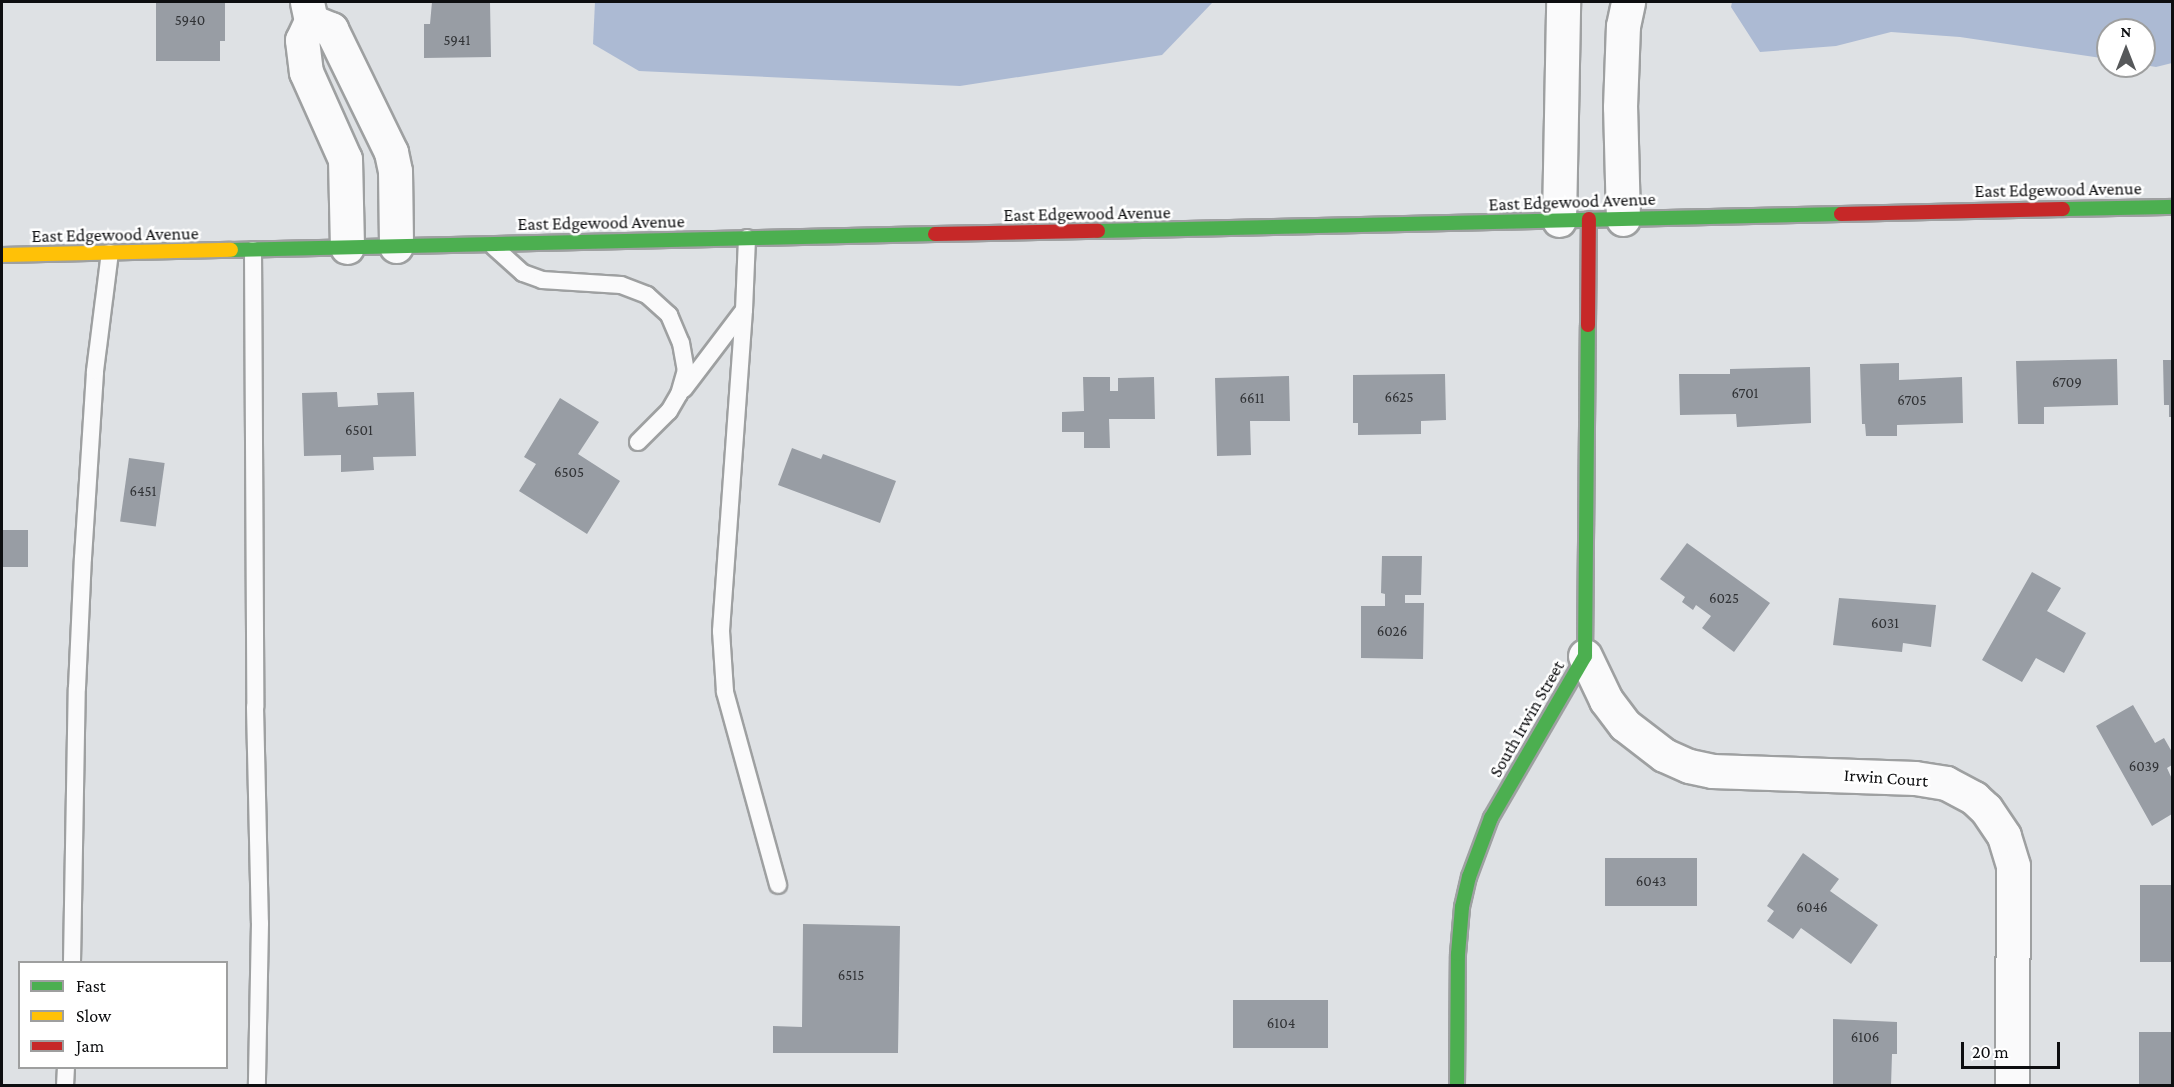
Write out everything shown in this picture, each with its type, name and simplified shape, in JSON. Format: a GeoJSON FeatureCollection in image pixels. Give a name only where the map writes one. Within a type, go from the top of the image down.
{"type":"FeatureCollection","features":[{"type":"Feature","properties":{"kind":"main road","name":"East Edgewood Avenue"},"geometry":{"type":"LineString","coordinates":[[2,255],[2172,207]]}},
{"type":"Feature","properties":{"kind":"main road","name":"South Irwin Street"},"geometry":{"type":"LineString","coordinates":[[1457,1086],[1458,954],[1462,907],[1469,878],[1491,818],[1585,656],[1574,220]]}},
{"type":"Feature","properties":{"kind":"street"},"geometry":{"type":"LineString","coordinates":[[1563,2],[1574,220]]}},
{"type":"Feature","properties":{"kind":"street"},"geometry":{"type":"LineString","coordinates":[[1623,219],[1620,107],[1623,26],[1628,2]]}},
{"type":"Feature","properties":{"kind":"street"},"geometry":{"type":"LineString","coordinates":[[347,247],[345,159],[306,72],[302,40],[309,11],[331,29],[391,152],[395,171],[396,246]]}},
{"type":"Feature","properties":{"kind":"street","name":"Irwin Court"},"geometry":{"type":"LineString","coordinates":[[1585,656],[1606,700],[1625,725],[1664,755],[1689,766],[1712,771],[1915,778],[1946,783],[1974,798],[1986,809],[2004,836],[2013,866],[2012,1086]]}},
{"type":"Feature","properties":{"kind":"lane"},"geometry":{"type":"LineString","coordinates":[[747,238],[721,631],[725,692],[778,885]]}},
{"type":"Feature","properties":{"kind":"lane"},"geometry":{"type":"LineString","coordinates":[[491,244],[523,273],[542,280],[621,285],[647,295],[669,315],[681,343],[686,370],[679,394]]}},
{"type":"Feature","properties":{"kind":"lane"},"geometry":{"type":"LineString","coordinates":[[253,250],[255,696],[260,923],[256,1086]]}},
{"type":"Feature","properties":{"kind":"lane"},"geometry":{"type":"LineString","coordinates":[[72,961],[77,688],[83,558],[95,371],[110,253]]}},
{"type":"Feature","properties":{"kind":"lane"},"geometry":{"type":"LineString","coordinates":[[638,442],[669,411],[679,394],[744,310]]}},
{"type":"Feature","properties":{"kind":"lane"},"geometry":{"type":"LineString","coordinates":[[65,1086],[66,1069]]}},
{"type":"Feature","properties":{"kind":"water"},"geometry":{"type":"Polygon","coordinates":[[[595,2],[1213,2],[1162,55],[960,86],[639,71],[593,44],[595,2]]]}},
{"type":"Feature","properties":{"kind":"water"},"geometry":{"type":"Polygon","coordinates":[[[1732,2],[2172,2],[2172,63],[2156,67],[2156,18],[2096,18],[2096,57],[1960,37],[1891,32],[1836,46],[1760,52],[1731,7],[1732,2]]]}},
{"type":"Feature","properties":{"kind":"building"},"geometry":{"type":"Polygon","coordinates":[[[156,2],[225,2],[225,41],[220,41],[220,61],[156,61],[156,2]]]}},
{"type":"Feature","properties":{"kind":"building"},"geometry":{"type":"Polygon","coordinates":[[[432,2],[490,2],[491,57],[424,58],[424,24],[430,24],[432,2]]]}},
{"type":"Feature","properties":{"kind":"building"},"geometry":{"type":"Polygon","coordinates":[[[2117,359],[2118,405],[2044,407],[2044,424],[2018,424],[2016,361],[2117,359]]]}},
{"type":"Feature","properties":{"kind":"building"},"geometry":{"type":"Polygon","coordinates":[[[2163,360],[2172,360],[2172,417],[2169,417],[2169,405],[2164,405],[2163,360]]]}},
{"type":"Feature","properties":{"kind":"building"},"geometry":{"type":"Polygon","coordinates":[[[1899,363],[1899,380],[1962,377],[1963,423],[1897,425],[1897,436],[1866,436],[1865,424],[1862,424],[1860,364],[1899,363]]]}},
{"type":"Feature","properties":{"kind":"building"},"geometry":{"type":"Polygon","coordinates":[[[1810,367],[1811,423],[1737,427],[1736,414],[1680,415],[1679,374],[1730,374],[1730,369],[1810,367]]]}},
{"type":"Feature","properties":{"kind":"building"},"geometry":{"type":"Polygon","coordinates":[[[1445,374],[1446,420],[1421,421],[1421,434],[1358,435],[1358,423],[1353,423],[1353,375],[1445,374]]]}},
{"type":"Feature","properties":{"kind":"building"},"geometry":{"type":"Polygon","coordinates":[[[1289,376],[1290,421],[1250,421],[1251,455],[1217,456],[1215,378],[1289,376]]]}},
{"type":"Feature","properties":{"kind":"building"},"geometry":{"type":"Polygon","coordinates":[[[1083,377],[1110,377],[1110,391],[1118,391],[1118,378],[1154,377],[1155,419],[1109,419],[1110,448],[1084,448],[1084,432],[1062,432],[1062,412],[1084,411],[1083,377]]]}},
{"type":"Feature","properties":{"kind":"building"},"geometry":{"type":"Polygon","coordinates":[[[337,392],[338,407],[378,405],[377,393],[414,392],[416,456],[373,457],[374,470],[341,472],[341,455],[304,456],[302,393],[337,392]]]}},
{"type":"Feature","properties":{"kind":"building"},"geometry":{"type":"Polygon","coordinates":[[[560,398],[599,422],[578,454],[620,481],[587,534],[519,491],[536,464],[524,457],[560,398]]]}},
{"type":"Feature","properties":{"kind":"building"},"geometry":{"type":"Polygon","coordinates":[[[792,448],[821,459],[823,454],[896,481],[880,523],[778,485],[792,448]]]}},
{"type":"Feature","properties":{"kind":"building"},"geometry":{"type":"Polygon","coordinates":[[[129,458],[165,463],[156,526],[120,521],[129,458]]]}},
{"type":"Feature","properties":{"kind":"building"},"geometry":{"type":"Polygon","coordinates":[[[2,530],[28,530],[28,567],[2,567],[2,530]]]}},
{"type":"Feature","properties":{"kind":"building"},"geometry":{"type":"Polygon","coordinates":[[[1687,543],[1770,603],[1734,652],[1702,628],[1711,616],[1696,605],[1693,610],[1682,602],[1685,597],[1660,579],[1687,543]]]}},
{"type":"Feature","properties":{"kind":"building"},"geometry":{"type":"Polygon","coordinates":[[[1382,556],[1422,556],[1421,595],[1405,595],[1405,603],[1424,603],[1423,659],[1361,658],[1361,606],[1385,606],[1385,594],[1381,593],[1382,556]]]}},
{"type":"Feature","properties":{"kind":"building"},"geometry":{"type":"Polygon","coordinates":[[[2032,572],[2061,588],[2047,611],[2086,633],[2064,673],[2036,658],[2022,682],[1982,660],[2032,572]]]}},
{"type":"Feature","properties":{"kind":"building"},"geometry":{"type":"Polygon","coordinates":[[[1839,598],[1936,605],[1931,647],[1903,643],[1902,652],[1833,645],[1839,598]]]}},
{"type":"Feature","properties":{"kind":"building"},"geometry":{"type":"Polygon","coordinates":[[[2133,705],[2155,743],[2164,738],[2172,752],[2172,765],[2167,768],[2172,779],[2172,814],[2152,826],[2096,726],[2133,705]]]}},
{"type":"Feature","properties":{"kind":"building"},"geometry":{"type":"Polygon","coordinates":[[[1803,853],[1839,879],[1830,891],[1878,925],[1851,964],[1801,928],[1793,939],[1767,921],[1774,911],[1767,906],[1803,853]]]}},
{"type":"Feature","properties":{"kind":"building"},"geometry":{"type":"Polygon","coordinates":[[[1605,858],[1697,858],[1697,906],[1605,906],[1605,858]]]}},
{"type":"Feature","properties":{"kind":"building"},"geometry":{"type":"Polygon","coordinates":[[[2140,885],[2172,885],[2172,962],[2140,962],[2140,885]]]}},
{"type":"Feature","properties":{"kind":"building"},"geometry":{"type":"Polygon","coordinates":[[[803,924],[900,926],[898,1053],[773,1053],[773,1026],[802,1027],[803,924]]]}},
{"type":"Feature","properties":{"kind":"building"},"geometry":{"type":"Polygon","coordinates":[[[1233,1000],[1328,1000],[1328,1048],[1233,1048],[1233,1000]]]}},
{"type":"Feature","properties":{"kind":"building"},"geometry":{"type":"Polygon","coordinates":[[[1833,1019],[1897,1022],[1897,1054],[1892,1054],[1891,1086],[1833,1086],[1833,1019]]]}},
{"type":"Feature","properties":{"kind":"building"},"geometry":{"type":"Polygon","coordinates":[[[2139,1032],[2172,1032],[2172,1086],[2139,1086],[2139,1032]]]}},
{"type":"Feature","properties":{"kind":"traffic: fast"},"geometry":{"type":"LineString","coordinates":[[2063,209],[2172,207]]}},
{"type":"Feature","properties":{"kind":"traffic: fast"},"geometry":{"type":"LineString","coordinates":[[1098,231],[1841,214]]}},
{"type":"Feature","properties":{"kind":"traffic: fast"},"geometry":{"type":"LineString","coordinates":[[231,250],[935,234]]}},
{"type":"Feature","properties":{"kind":"traffic: fast"},"geometry":{"type":"LineString","coordinates":[[1457,1086],[1458,954],[1462,907],[1469,877],[1491,818],[1585,656],[1588,325]]}},
{"type":"Feature","properties":{"kind":"traffic: slow"},"geometry":{"type":"LineString","coordinates":[[2,255],[231,250]]}},
{"type":"Feature","properties":{"kind":"traffic: jam"},"geometry":{"type":"LineString","coordinates":[[1841,214],[2063,209]]}},
{"type":"Feature","properties":{"kind":"traffic: jam"},"geometry":{"type":"LineString","coordinates":[[1588,325],[1589,219]]}},
{"type":"Feature","properties":{"kind":"traffic: jam"},"geometry":{"type":"LineString","coordinates":[[935,234],[1098,231]]}}]}
